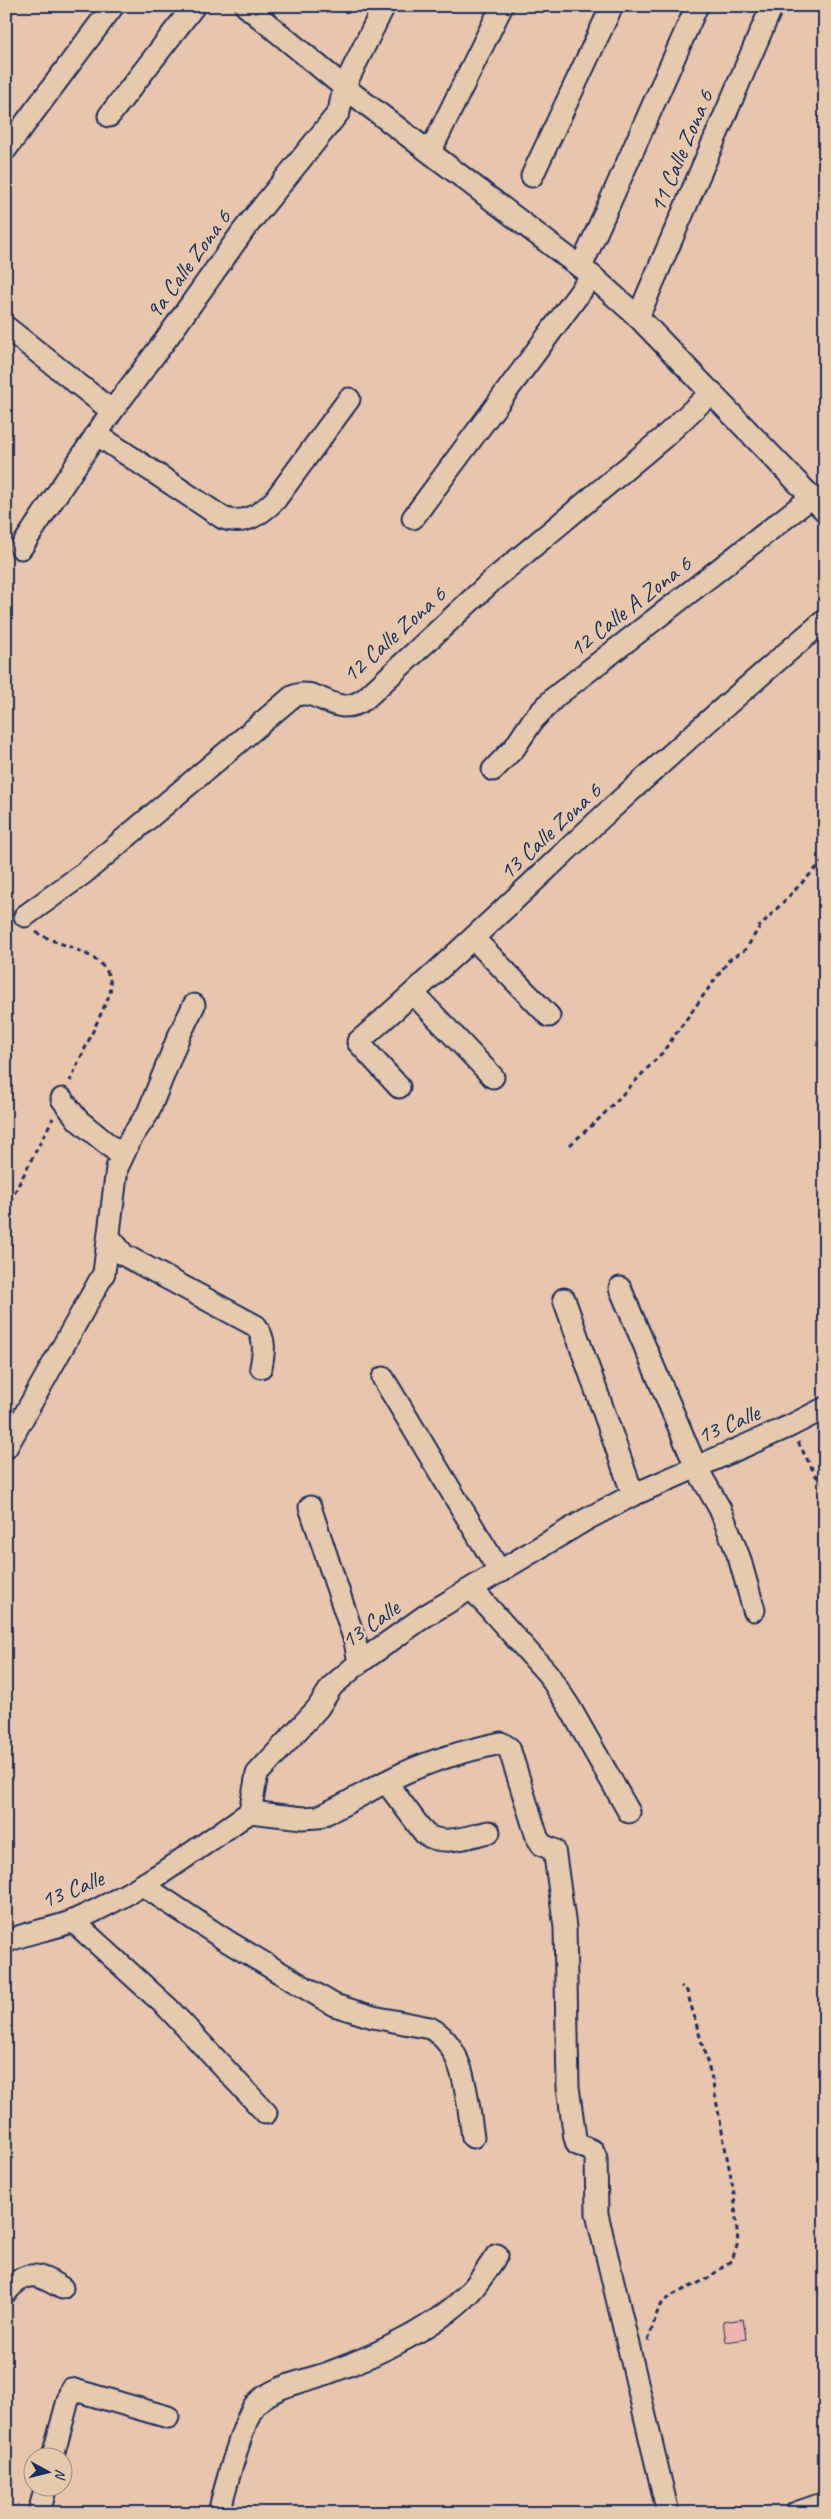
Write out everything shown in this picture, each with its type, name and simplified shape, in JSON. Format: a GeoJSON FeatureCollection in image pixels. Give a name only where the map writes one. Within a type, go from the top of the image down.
{"type":"FeatureCollection","features":[{"type":"Feature","properties":{"kind":"street"},"geometry":{"type":"LineString","coordinates":[[6,149],[113,6]]}},
{"type":"Feature","properties":{"kind":"street"},"geometry":{"type":"LineString","coordinates":[[109,116],[194,6]]}},
{"type":"Feature","properties":{"kind":"street"},"geometry":{"type":"LineString","coordinates":[[246,6],[344,88],[587,272],[638,317],[818,504]]}},
{"type":"Feature","properties":{"kind":"street","name":"9a Calle Zona 6"},"geometry":{"type":"LineString","coordinates":[[21,548],[112,410],[167,338],[244,231],[338,112],[344,88],[384,6]]}},
{"type":"Feature","properties":{"kind":"street"},"geometry":{"type":"LineString","coordinates":[[430,152],[502,6]]}},
{"type":"Feature","properties":{"kind":"street"},"geometry":{"type":"LineString","coordinates":[[532,176],[612,6]]}},
{"type":"Feature","properties":{"kind":"street"},"geometry":{"type":"LineString","coordinates":[[413,518],[587,272],[697,6]]}},
{"type":"Feature","properties":{"kind":"street","name":"11 Calle Zona 6"},"geometry":{"type":"LineString","coordinates":[[638,317],[772,6]]}},
{"type":"Feature","properties":{"kind":"street"},"geometry":{"type":"LineString","coordinates":[[9,335],[112,410]]}},
{"type":"Feature","properties":{"kind":"street","name":"12 Calle Zona 6"},"geometry":{"type":"LineString","coordinates":[[25,916],[84,873],[292,697],[302,693],[308,694],[328,703],[344,707],[356,705],[366,698],[500,573],[662,438],[712,392]]}},
{"type":"Feature","properties":{"kind":"street"},"geometry":{"type":"LineString","coordinates":[[96,434],[223,518],[241,520],[258,514],[275,500],[349,399]]}},
{"type":"Feature","properties":{"kind":"street","name":"12 Calle A Zona 6"},"geometry":{"type":"LineString","coordinates":[[493,770],[515,747],[533,720],[555,697],[818,504]]}},
{"type":"Feature","properties":{"kind":"street","name":"13 Calle Zona 6"},"geometry":{"type":"LineString","coordinates":[[399,1087],[358,1042],[474,939],[731,700],[825,620]]}},
{"type":"Feature","properties":{"kind":"street"},"geometry":{"type":"LineString","coordinates":[[474,939],[549,1016]]}},
{"type":"Feature","properties":{"kind":"street"},"geometry":{"type":"LineString","coordinates":[[414,994],[493,1077]]}},
{"type":"Feature","properties":{"kind":"street"},"geometry":{"type":"LineString","coordinates":[[6,1448],[99,1286],[108,1260],[117,1168],[131,1138],[148,1113],[178,1038],[194,1004]]}},
{"type":"Feature","properties":{"kind":"street"},"geometry":{"type":"LineString","coordinates":[[62,1099],[78,1120],[122,1156]]}},
{"type":"Feature","properties":{"kind":"street"},"geometry":{"type":"LineString","coordinates":[[110,1238],[124,1255],[256,1326],[262,1334],[264,1344],[261,1368]]}},
{"type":"Feature","properties":{"kind":"street"},"geometry":{"type":"LineString","coordinates":[[620,1288],[696,1467],[720,1509],[739,1557],[754,1610]]}},
{"type":"Feature","properties":{"kind":"street"},"geometry":{"type":"LineString","coordinates":[[564,1298],[633,1494]]}},
{"type":"Feature","properties":{"kind":"street"},"geometry":{"type":"LineString","coordinates":[[383,1378],[500,1572]]}},
{"type":"Feature","properties":{"kind":"street","name":"13 Calle"},"geometry":{"type":"LineString","coordinates":[[6,1942],[23,1934],[73,1921],[144,1886],[250,1812],[257,1774],[318,1708],[332,1686],[359,1663],[425,1616],[500,1572],[544,1543],[633,1494],[790,1426],[825,1408]]}},
{"type":"Feature","properties":{"kind":"street"},"geometry":{"type":"LineString","coordinates":[[310,1506],[355,1641],[359,1663]]}},
{"type":"Feature","properties":{"kind":"street"},"geometry":{"type":"LineString","coordinates":[[472,1589],[548,1674],[588,1737],[629,1812]]}},
{"type":"Feature","properties":{"kind":"street"},"geometry":{"type":"LineString","coordinates":[[250,1812],[303,1818],[318,1817],[386,1782],[434,1761],[462,1752],[504,1744],[509,1748],[537,1837],[542,1845],[554,1850],[565,1927],[568,2087],[575,2138],[577,2144],[594,2151],[596,2158],[597,2214],[668,2513]]}},
{"type":"Feature","properties":{"kind":"street"},"geometry":{"type":"LineString","coordinates":[[386,1782],[425,1834],[434,1840],[447,1841],[489,1832]]}},
{"type":"Feature","properties":{"kind":"street"},"geometry":{"type":"LineString","coordinates":[[144,1886],[227,1941],[334,2004],[373,2016],[430,2028],[439,2032],[459,2061],[473,2136]]}},
{"type":"Feature","properties":{"kind":"street"},"geometry":{"type":"LineString","coordinates":[[73,1921],[168,2008],[266,2113]]}},
{"type":"Feature","properties":{"kind":"street"},"geometry":{"type":"LineString","coordinates":[[218,2513],[227,2481],[254,2406],[270,2394],[349,2365],[418,2331],[462,2299],[497,2255]]}},
{"type":"Feature","properties":{"kind":"street"},"geometry":{"type":"LineString","coordinates":[[6,2292],[15,2282],[31,2275],[42,2277],[62,2288]]}},
{"type":"Feature","properties":{"kind":"street"},"geometry":{"type":"LineString","coordinates":[[56,2446],[71,2389],[168,2417]]}},
{"type":"Feature","properties":{"kind":"street"},"geometry":{"type":"LineString","coordinates":[[39,2513],[43,2496]]}},
{"type":"Feature","properties":{"kind":"street"},"geometry":{"type":"LineString","coordinates":[[796,2513],[825,2503]]}},
{"type":"Feature","properties":{"kind":"path"},"geometry":{"type":"LineString","coordinates":[[6,739],[7,799],[10,822],[6,826]]}},
{"type":"Feature","properties":{"kind":"path"},"geometry":{"type":"LineString","coordinates":[[570,1145],[601,1118],[662,1053],[729,960],[746,949],[760,926],[825,859]]}},
{"type":"Feature","properties":{"kind":"path"},"geometry":{"type":"LineString","coordinates":[[6,1209],[62,1099],[110,994],[110,979],[106,969],[98,961],[72,947],[34,931],[25,916]]}},
{"type":"Feature","properties":{"kind":"path"},"geometry":{"type":"LineString","coordinates":[[790,1426],[816,1476],[825,1485]]}},
{"type":"Feature","properties":{"kind":"path"},"geometry":{"type":"LineString","coordinates":[[636,2375],[657,2313],[664,2302],[670,2296],[707,2280],[732,2260],[738,2243],[734,2193],[712,2079],[687,1992],[681,1986]]}},
{"type":"Feature","properties":{"kind":"building"},"geometry":{"type":"Polygon","coordinates":[[[743,2319],[746,2339],[726,2342],[723,2322],[743,2319]]]}}]}
